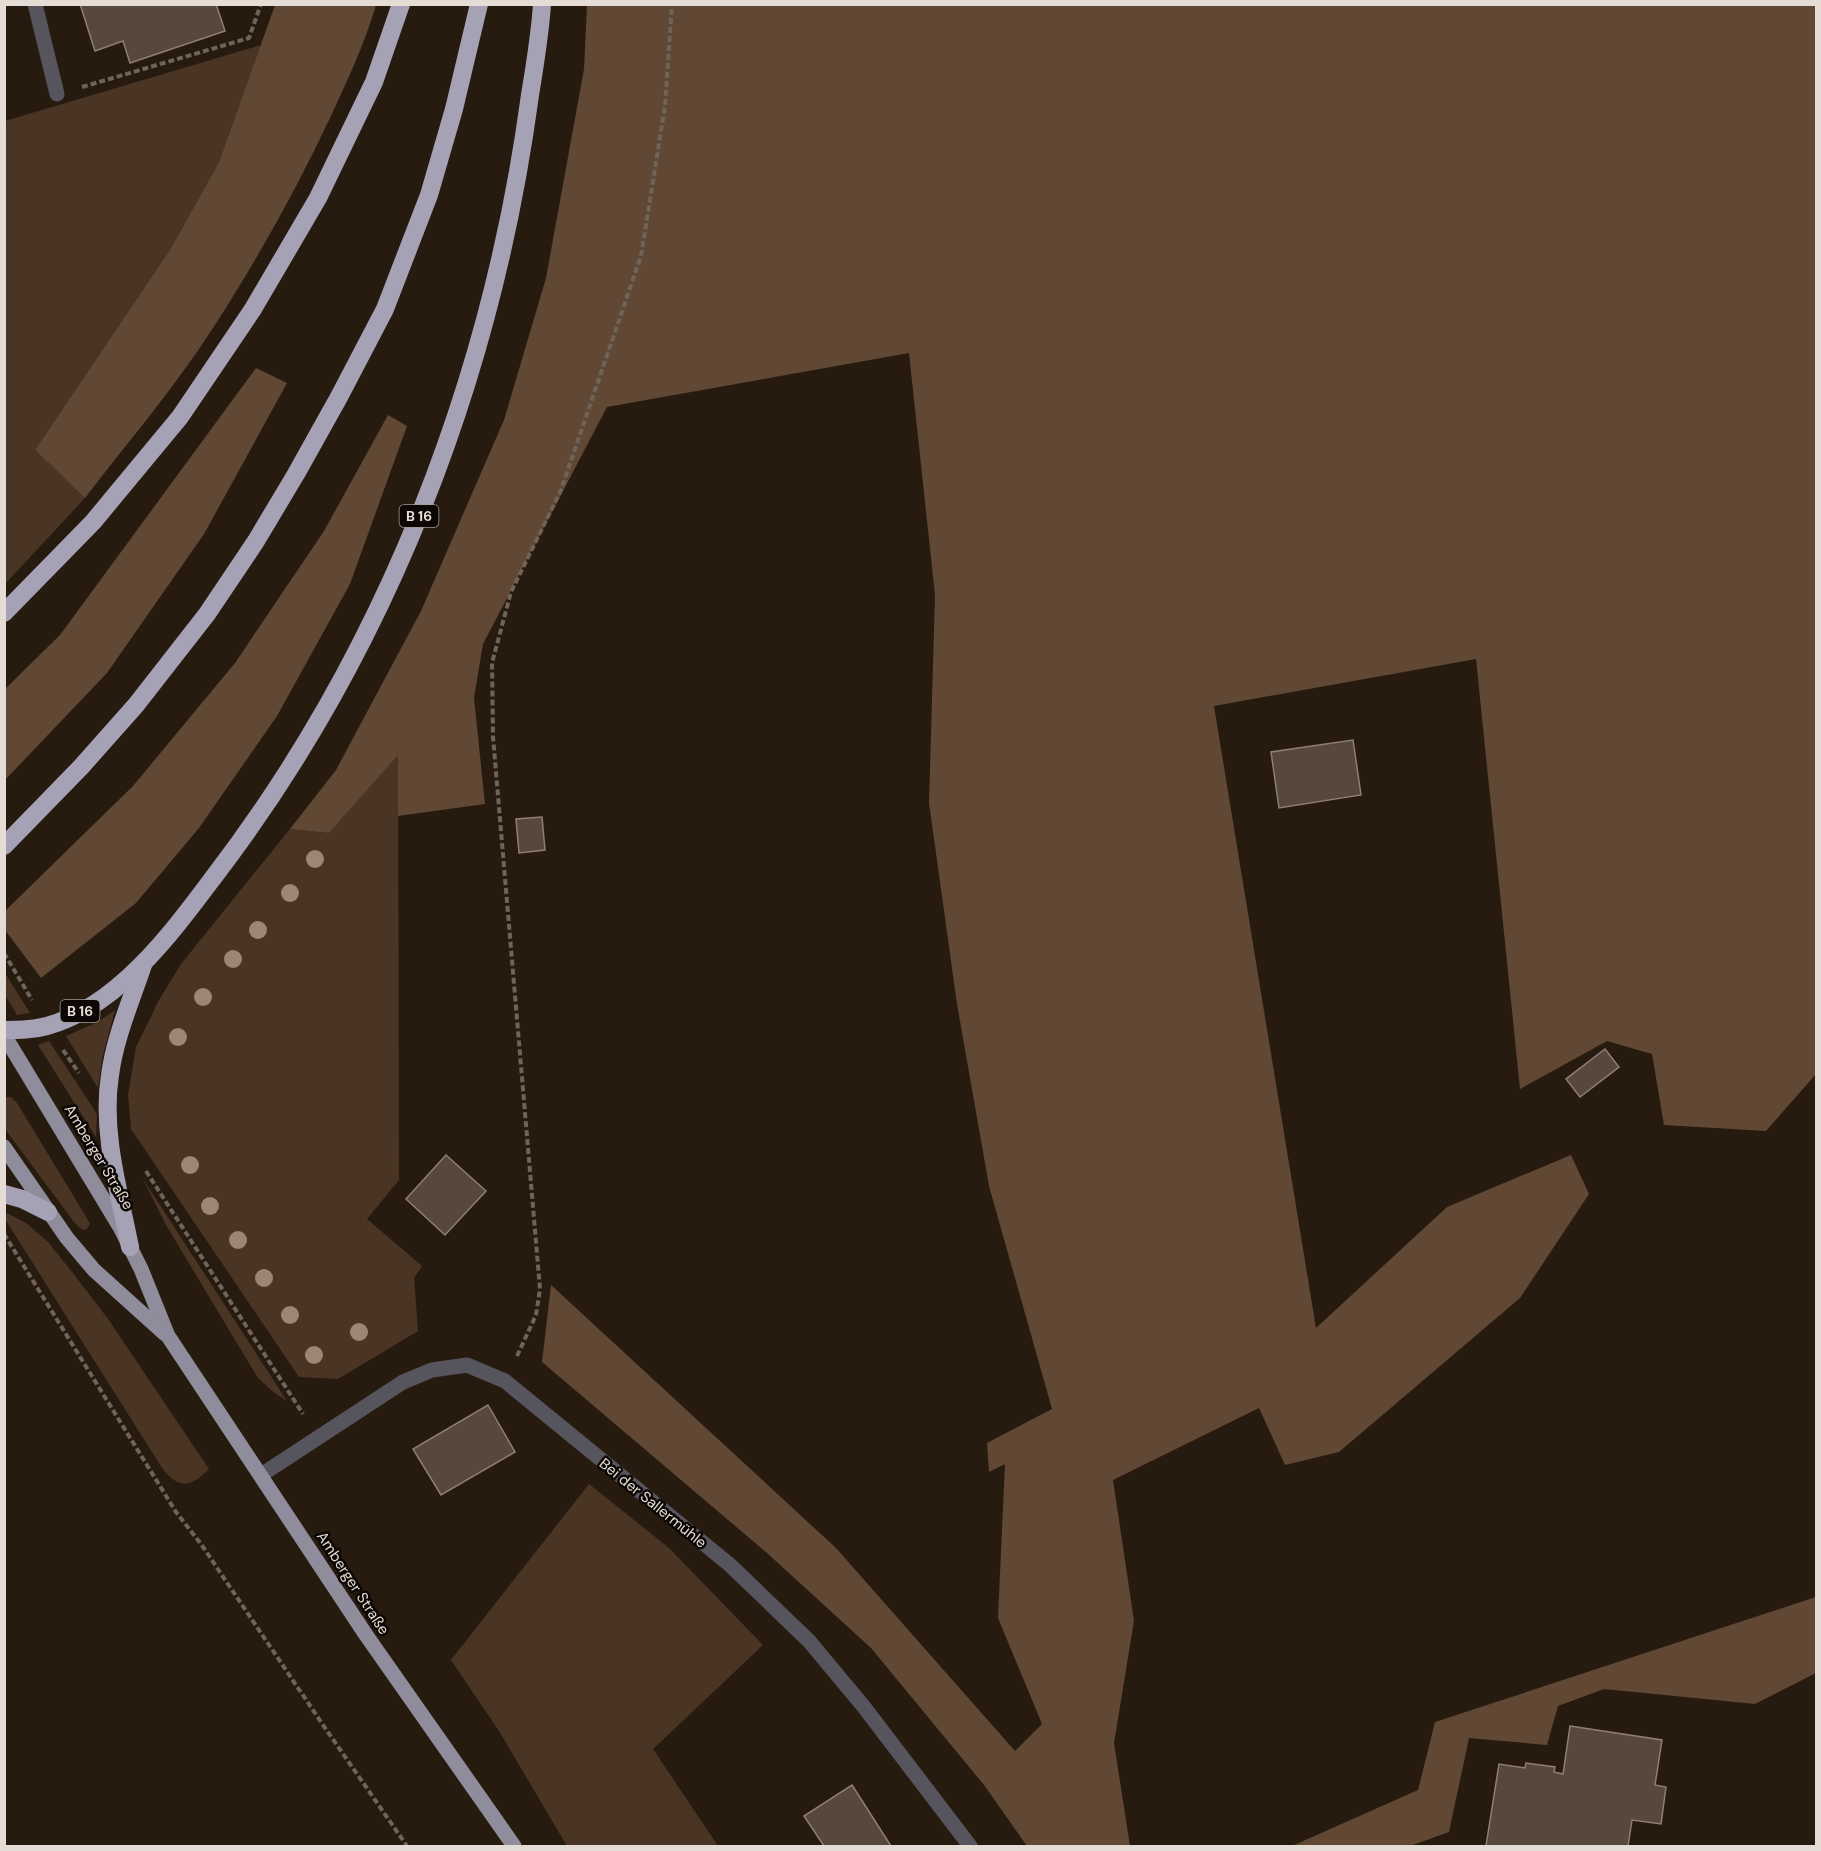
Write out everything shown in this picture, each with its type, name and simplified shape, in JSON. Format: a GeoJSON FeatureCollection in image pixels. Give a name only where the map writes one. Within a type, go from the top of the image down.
{"type":"FeatureCollection","features":[{"type":"Feature","properties":{"kind":"highway"},"geometry":{"type":"LineString","coordinates":[[4,613],[93,522],[180,417],[253,309],[318,198],[354,124],[374,82],[401,4]]}},
{"type":"Feature","properties":{"kind":"highway"},"geometry":{"type":"LineString","coordinates":[[4,846],[23,830],[136,705],[207,614],[256,541],[339,397],[385,309],[429,195],[454,109],[479,4]]}},
{"type":"Feature","properties":{"kind":"highway","name":"B 16"},"geometry":{"type":"LineString","coordinates":[[4,1030],[31,1029],[66,1019],[108,994],[144,963],[236,848],[321,719],[375,618],[451,435],[477,353],[506,240],[525,132],[542,4]]}},
{"type":"Feature","properties":{"kind":"highway"},"geometry":{"type":"LineString","coordinates":[[130,1247],[109,1141],[109,1076],[119,1036],[144,963]]}},
{"type":"Feature","properties":{"kind":"highway"},"geometry":{"type":"LineString","coordinates":[[4,1194],[22,1199],[48,1212]]}},
{"type":"Feature","properties":{"kind":"main road","name":"Amberger Straße"},"geometry":{"type":"LineString","coordinates":[[4,1035],[120,1227],[141,1269],[168,1336],[366,1635],[514,1846]]}},
{"type":"Feature","properties":{"kind":"main road","name":"Amberger Straße"},"geometry":{"type":"LineString","coordinates":[[4,1147],[48,1212],[94,1270],[168,1336]]}},
{"type":"Feature","properties":{"kind":"street"},"geometry":{"type":"LineString","coordinates":[[36,4],[57,94]]}},
{"type":"Feature","properties":{"kind":"street","name":"Bei der Sallermühle"},"geometry":{"type":"LineString","coordinates":[[261,1474],[403,1382],[432,1370],[466,1365],[506,1381],[730,1565],[809,1641],[864,1707],[970,1846]]}},
{"type":"Feature","properties":{"kind":"path"},"geometry":{"type":"LineString","coordinates":[[57,94],[249,38],[261,4]]}},
{"type":"Feature","properties":{"kind":"path"},"geometry":{"type":"LineString","coordinates":[[506,1381],[536,1315],[540,1289],[494,749],[492,663],[511,592],[561,490],[641,256],[665,106],[672,4]]}},
{"type":"Feature","properties":{"kind":"path"},"geometry":{"type":"LineString","coordinates":[[4,953],[47,1026],[81,1075]]}},
{"type":"Feature","properties":{"kind":"path"},"geometry":{"type":"LineString","coordinates":[[140,1162],[318,1438]]}},
{"type":"Feature","properties":{"kind":"path"},"geometry":{"type":"LineString","coordinates":[[4,1234],[176,1512],[201,1544],[322,1725],[408,1846]]}},
{"type":"Feature","properties":{"kind":"shaded area"},"geometry":{"type":"Polygon","coordinates":[[[275,5],[376,5],[361,48],[317,145],[245,277],[183,372],[85,498],[35,450],[171,248],[219,162],[275,5]]]}},
{"type":"Feature","properties":{"kind":"shaded area"},"geometry":{"type":"Polygon","coordinates":[[[587,5],[1816,5],[1816,1074],[1766,1131],[1664,1125],[1652,1054],[1607,1041],[1520,1089],[1476,659],[1214,706],[1316,1328],[1447,1207],[1571,1155],[1589,1194],[1520,1298],[1339,1452],[1285,1465],[1259,1408],[1113,1480],[1134,1621],[1114,1743],[1130,1846],[1027,1846],[984,1785],[871,1648],[767,1553],[542,1362],[551,1285],[836,1548],[1015,1751],[1042,1724],[998,1618],[1005,1464],[989,1472],[987,1443],[1052,1409],[989,1186],[957,1004],[929,803],[935,595],[909,353],[607,407],[483,644],[474,698],[485,804],[398,816],[398,755],[329,833],[290,829],[336,770],[421,611],[504,420],[546,278],[584,69],[587,5]]]}},
{"type":"Feature","properties":{"kind":"shaded area"},"geometry":{"type":"Polygon","coordinates":[[[261,45],[219,162],[171,248],[35,450],[85,498],[5,584],[5,121],[261,45]]]}},
{"type":"Feature","properties":{"kind":"shaded area"},"geometry":{"type":"Polygon","coordinates":[[[256,368],[287,383],[204,534],[107,673],[5,780],[5,689],[60,635],[256,368]]]}},
{"type":"Feature","properties":{"kind":"shaded area"},"geometry":{"type":"Polygon","coordinates":[[[388,415],[407,426],[350,584],[277,716],[199,828],[136,903],[41,978],[5,930],[5,911],[133,786],[235,663],[324,531],[388,415]]]}},
{"type":"Feature","properties":{"kind":"shaded area"},"geometry":{"type":"Polygon","coordinates":[[[398,754],[399,1180],[367,1219],[422,1266],[414,1278],[418,1331],[338,1379],[299,1377],[131,1129],[128,1095],[136,1047],[159,1000],[181,964],[290,829],[329,833],[398,754]]]}},
{"type":"Feature","properties":{"kind":"shaded area"},"geometry":{"type":"Polygon","coordinates":[[[4,973],[30,1013],[17,1015],[5,995],[4,973]]]}},
{"type":"Feature","properties":{"kind":"shaded area"},"geometry":{"type":"Polygon","coordinates":[[[115,1010],[102,1059],[98,1088],[66,1036],[98,1022],[115,1010]]]}},
{"type":"Feature","properties":{"kind":"shaded area"},"geometry":{"type":"Polygon","coordinates":[[[49,1041],[97,1114],[96,1137],[38,1045],[49,1041]]]}},
{"type":"Feature","properties":{"kind":"shaded area"},"geometry":{"type":"Polygon","coordinates":[[[4,1097],[11,1097],[17,1103],[90,1224],[86,1230],[81,1229],[74,1222],[5,1129],[4,1097]]]}},
{"type":"Feature","properties":{"kind":"shaded area"},"geometry":{"type":"Polygon","coordinates":[[[143,1179],[287,1401],[258,1378],[166,1225],[143,1179]]]}},
{"type":"Feature","properties":{"kind":"shaded area"},"geometry":{"type":"Polygon","coordinates":[[[5,1212],[26,1223],[48,1242],[108,1319],[209,1469],[196,1480],[185,1484],[180,1483],[162,1468],[5,1219],[5,1212]]]}},
{"type":"Feature","properties":{"kind":"shaded area"},"geometry":{"type":"Polygon","coordinates":[[[589,1484],[669,1548],[763,1645],[653,1749],[718,1846],[567,1846],[499,1731],[451,1660],[589,1484]]]}},
{"type":"Feature","properties":{"kind":"shaded area"},"geometry":{"type":"Polygon","coordinates":[[[1816,1597],[1816,1673],[1755,1704],[1604,1689],[1558,1706],[1547,1745],[1469,1738],[1449,1832],[1410,1846],[1292,1846],[1418,1790],[1435,1722],[1816,1597]]]}},
{"type":"Feature","properties":{"kind":"building"},"geometry":{"type":"Polygon","coordinates":[[[80,4],[216,4],[225,31],[130,63],[123,41],[95,51],[80,4]]]}},
{"type":"Feature","properties":{"kind":"building"},"geometry":{"type":"Polygon","coordinates":[[[1353,740],[1361,795],[1279,808],[1271,752],[1353,740]]]}},
{"type":"Feature","properties":{"kind":"building"},"geometry":{"type":"Polygon","coordinates":[[[542,817],[545,850],[519,853],[516,819],[542,817]]]}},
{"type":"Feature","properties":{"kind":"building"},"geometry":{"type":"Polygon","coordinates":[[[1605,1049],[1619,1067],[1580,1097],[1566,1079],[1605,1049]]]}},
{"type":"Feature","properties":{"kind":"building"},"geometry":{"type":"Polygon","coordinates":[[[446,1155],[486,1191],[445,1235],[406,1199],[446,1155]]]}},
{"type":"Feature","properties":{"kind":"building"},"geometry":{"type":"Polygon","coordinates":[[[488,1405],[515,1452],[441,1495],[413,1449],[488,1405]]]}},
{"type":"Feature","properties":{"kind":"building"},"geometry":{"type":"Polygon","coordinates":[[[1570,1726],[1662,1740],[1655,1785],[1666,1787],[1661,1824],[1632,1820],[1628,1846],[1486,1846],[1499,1764],[1525,1768],[1526,1763],[1555,1767],[1554,1772],[1563,1774],[1570,1726]]]}},
{"type":"Feature","properties":{"kind":"building"},"geometry":{"type":"Polygon","coordinates":[[[852,1785],[891,1846],[824,1846],[804,1816],[852,1785]]]}}]}
